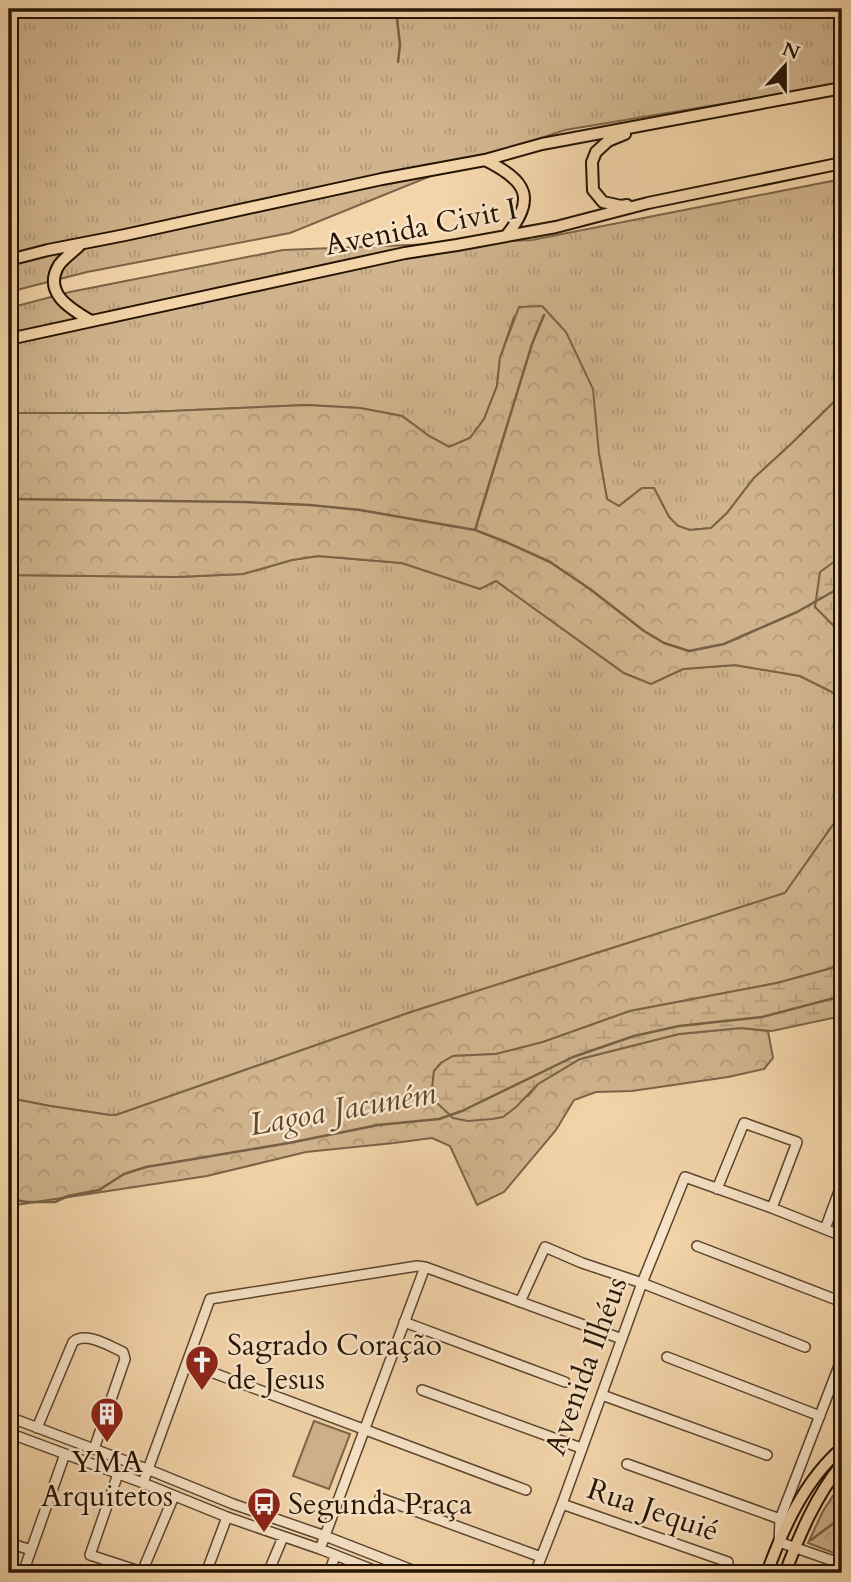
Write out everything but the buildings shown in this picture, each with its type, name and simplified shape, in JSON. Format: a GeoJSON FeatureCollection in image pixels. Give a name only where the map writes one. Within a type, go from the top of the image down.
{"type":"FeatureCollection","features":[{"type":"Feature","properties":{"kind":"main road","name":"Avenida Civit I"},"geometry":{"type":"LineString","coordinates":[[9,260],[382,179],[485,160],[542,144],[842,88]]}},
{"type":"Feature","properties":{"kind":"main road"},"geometry":{"type":"LineString","coordinates":[[648,125],[608,141],[596,152],[592,162],[593,190],[603,202],[621,206],[648,203]]}},
{"type":"Feature","properties":{"kind":"main road"},"geometry":{"type":"LineString","coordinates":[[485,160],[499,167],[522,189],[525,204],[519,220],[506,236]]}},
{"type":"Feature","properties":{"kind":"main road","name":"Avenida Civit I"},"geometry":{"type":"LineString","coordinates":[[9,339],[331,268],[556,226],[648,203],[842,163]]}},
{"type":"Feature","properties":{"kind":"main road"},"geometry":{"type":"LineString","coordinates":[[81,244],[59,265],[54,288],[63,302],[91,321]]}},
{"type":"Feature","properties":{"kind":"main road"},"geometry":{"type":"LineString","coordinates":[[766,1573],[807,1488],[842,1448]]}},
{"type":"Feature","properties":{"kind":"main road"},"geometry":{"type":"LineString","coordinates":[[785,1573],[812,1508],[842,1464]]}},
{"type":"Feature","properties":{"kind":"street"},"geometry":{"type":"LineString","coordinates":[[772,1208],[797,1142],[744,1122],[717,1189],[842,1236]]}},
{"type":"Feature","properties":{"kind":"street","name":"Avenida Ilhéus"},"geometry":{"type":"LineString","coordinates":[[535,1573],[642,1283],[685,1177],[717,1189]]}},
{"type":"Feature","properties":{"kind":"street"},"geometry":{"type":"LineString","coordinates":[[825,1229],[842,1183]]}},
{"type":"Feature","properties":{"kind":"street"},"geometry":{"type":"LineString","coordinates":[[697,1246],[842,1302]]}},
{"type":"Feature","properties":{"kind":"street"},"geometry":{"type":"LineString","coordinates":[[520,1302],[545,1247],[804,1347]]}},
{"type":"Feature","properties":{"kind":"street"},"geometry":{"type":"LineString","coordinates":[[143,1483],[209,1299],[417,1266],[622,1339]]}},
{"type":"Feature","properties":{"kind":"street"},"geometry":{"type":"LineString","coordinates":[[320,1549],[425,1267]]}},
{"type":"Feature","properties":{"kind":"street"},"geometry":{"type":"LineString","coordinates":[[404,1322],[565,1382]]}},
{"type":"Feature","properties":{"kind":"street"},"geometry":{"type":"LineString","coordinates":[[9,1332],[12,1338],[9,1347]]}},
{"type":"Feature","properties":{"kind":"street"},"geometry":{"type":"LineString","coordinates":[[37,1428],[73,1342],[81,1337],[100,1341],[123,1352],[125,1359],[94,1448]]}},
{"type":"Feature","properties":{"kind":"street"},"geometry":{"type":"LineString","coordinates":[[667,1357],[820,1416]]}},
{"type":"Feature","properties":{"kind":"street"},"geometry":{"type":"LineString","coordinates":[[842,1358],[780,1518],[779,1542],[842,1564]]}},
{"type":"Feature","properties":{"kind":"street"},"geometry":{"type":"LineString","coordinates":[[187,1363],[526,1490]]}},
{"type":"Feature","properties":{"kind":"street"},"geometry":{"type":"LineString","coordinates":[[422,1390],[581,1448]]}},
{"type":"Feature","properties":{"kind":"street"},"geometry":{"type":"LineString","coordinates":[[602,1395],[767,1455]]}},
{"type":"Feature","properties":{"kind":"street"},"geometry":{"type":"LineString","coordinates":[[9,1417],[420,1573]]}},
{"type":"Feature","properties":{"kind":"street"},"geometry":{"type":"LineString","coordinates":[[9,1447],[11,1434],[381,1573]]}},
{"type":"Feature","properties":{"kind":"street"},"geometry":{"type":"LineString","coordinates":[[24,1570],[65,1454]]}},
{"type":"Feature","properties":{"kind":"street"},"geometry":{"type":"LineString","coordinates":[[627,1464],[780,1518]]}},
{"type":"Feature","properties":{"kind":"street"},"geometry":{"type":"LineString","coordinates":[[118,1474],[89,1555],[142,1572],[174,1496]]}},
{"type":"Feature","properties":{"kind":"street"},"geometry":{"type":"LineString","coordinates":[[380,1498],[541,1557]]}},
{"type":"Feature","properties":{"kind":"street","name":"Rua Jequié"},"geometry":{"type":"LineString","coordinates":[[562,1504],[728,1562]]}},
{"type":"Feature","properties":{"kind":"street"},"geometry":{"type":"LineString","coordinates":[[205,1573],[227,1517]]}},
{"type":"Feature","properties":{"kind":"street"},"geometry":{"type":"LineString","coordinates":[[268,1573],[283,1537]]}},
{"type":"Feature","properties":{"kind":"street"},"geometry":{"type":"LineString","coordinates":[[9,1543],[31,1550]]}},
{"type":"Feature","properties":{"kind":"street"},"geometry":{"type":"LineString","coordinates":[[329,1573],[335,1556]]}},
{"type":"Feature","properties":{"kind":"green space"},"geometry":{"type":"Polygon","coordinates":[[[9,9],[842,9],[842,84],[565,130],[448,169],[290,233],[87,272],[9,292],[9,9]]]}},
{"type":"Feature","properties":{"kind":"green space"},"geometry":{"type":"Polygon","coordinates":[[[842,179],[842,394],[754,478],[727,513],[711,528],[690,530],[678,526],[669,517],[654,488],[642,488],[619,506],[607,499],[599,454],[514,317],[500,358],[497,386],[484,419],[470,438],[449,447],[402,416],[360,408],[307,405],[126,413],[9,413],[9,308],[70,292],[283,250],[532,240],[842,179]]]}},
{"type":"Feature","properties":{"kind":"green space"},"geometry":{"type":"Polygon","coordinates":[[[542,306],[566,332],[593,389],[599,454],[607,499],[619,506],[642,488],[654,488],[669,517],[678,526],[690,530],[711,528],[727,513],[754,478],[842,394],[842,556],[838,558],[815,607],[842,634],[842,701],[840,696],[800,676],[735,665],[683,669],[651,684],[624,673],[496,581],[480,589],[402,563],[318,556],[292,560],[243,574],[177,577],[9,575],[9,413],[126,413],[307,405],[360,408],[402,416],[449,447],[470,438],[484,419],[497,386],[500,358],[519,307],[542,306]]]}},
{"type":"Feature","properties":{"kind":"green space"},"geometry":{"type":"Polygon","coordinates":[[[318,556],[402,563],[480,589],[496,581],[624,673],[651,684],[683,669],[735,665],[800,676],[840,696],[842,701],[842,812],[785,893],[411,1012],[116,1115],[9,1098],[9,575],[177,577],[243,574],[292,560],[318,556]]]}},
{"type":"Feature","properties":{"kind":"green space"},"geometry":{"type":"Polygon","coordinates":[[[842,556],[842,634],[815,607],[820,572],[842,556]]]}},
{"type":"Feature","properties":{"kind":"green space"},"geometry":{"type":"Polygon","coordinates":[[[842,812],[842,958],[832,968],[777,983],[630,1011],[543,1042],[496,1054],[453,1056],[441,1063],[434,1071],[432,1090],[528,1096],[538,1084],[580,1059],[679,1034],[741,1028],[768,1031],[773,1058],[764,1069],[632,1091],[596,1092],[574,1100],[556,1130],[504,1192],[477,1205],[450,1146],[432,1138],[306,1152],[207,1176],[9,1206],[9,1098],[116,1115],[411,1012],[785,893],[842,812]]]}},
{"type":"Feature","properties":{"kind":"green space"},"geometry":{"type":"Polygon","coordinates":[[[842,958],[842,1016],[772,1031],[741,1028],[679,1034],[580,1059],[538,1084],[503,1117],[492,1119],[468,1121],[453,1118],[437,1103],[432,1090],[434,1071],[453,1056],[496,1054],[543,1042],[630,1011],[777,983],[832,968],[842,958]]]}},
{"type":"Feature","properties":{"kind":"green space"},"geometry":{"type":"Polygon","coordinates":[[[314,1421],[350,1434],[329,1489],[293,1476],[314,1421]]]}},
{"type":"Feature","properties":{"kind":"green space"},"geometry":{"type":"Polygon","coordinates":[[[842,1482],[842,1556],[808,1543],[823,1511],[842,1482]]]}},
{"type":"Feature","properties":{"kind":"waterway"},"geometry":{"type":"LineString","coordinates":[[396,9],[400,45],[398,62]]}},
{"type":"Feature","properties":{"kind":"waterway"},"geometry":{"type":"LineString","coordinates":[[475,530],[532,344],[544,315]]}},
{"type":"Feature","properties":{"kind":"waterway"},"geometry":{"type":"LineString","coordinates":[[9,499],[310,505],[360,510],[475,530],[550,562],[644,631],[664,643],[689,651],[724,644],[797,612],[842,588]]}},
{"type":"Feature","properties":{"kind":"waterway","name":"Lagoa Jacuném"},"geometry":{"type":"LineString","coordinates":[[9,1199],[55,1202],[68,1196],[99,1190],[124,1174],[146,1167],[378,1125],[439,1119],[462,1111],[573,1057],[634,1036],[679,1026],[762,1017],[842,996]]}},
{"type":"Feature","properties":{"kind":"waterway"},"geometry":{"type":"LineString","coordinates":[[811,1540],[842,1517]]}},
{"type":"Feature","properties":{"kind":"place","name":"Sagrado Coração de Jesus"},"geometry":{"type":"Point","coordinates":[202,1392]}},
{"type":"Feature","properties":{"kind":"place","name":"YMA Arquitetos"},"geometry":{"type":"Point","coordinates":[107,1444]}},
{"type":"Feature","properties":{"kind":"place","name":"Segunda Praça"},"geometry":{"type":"Point","coordinates":[264,1534]}}]}
